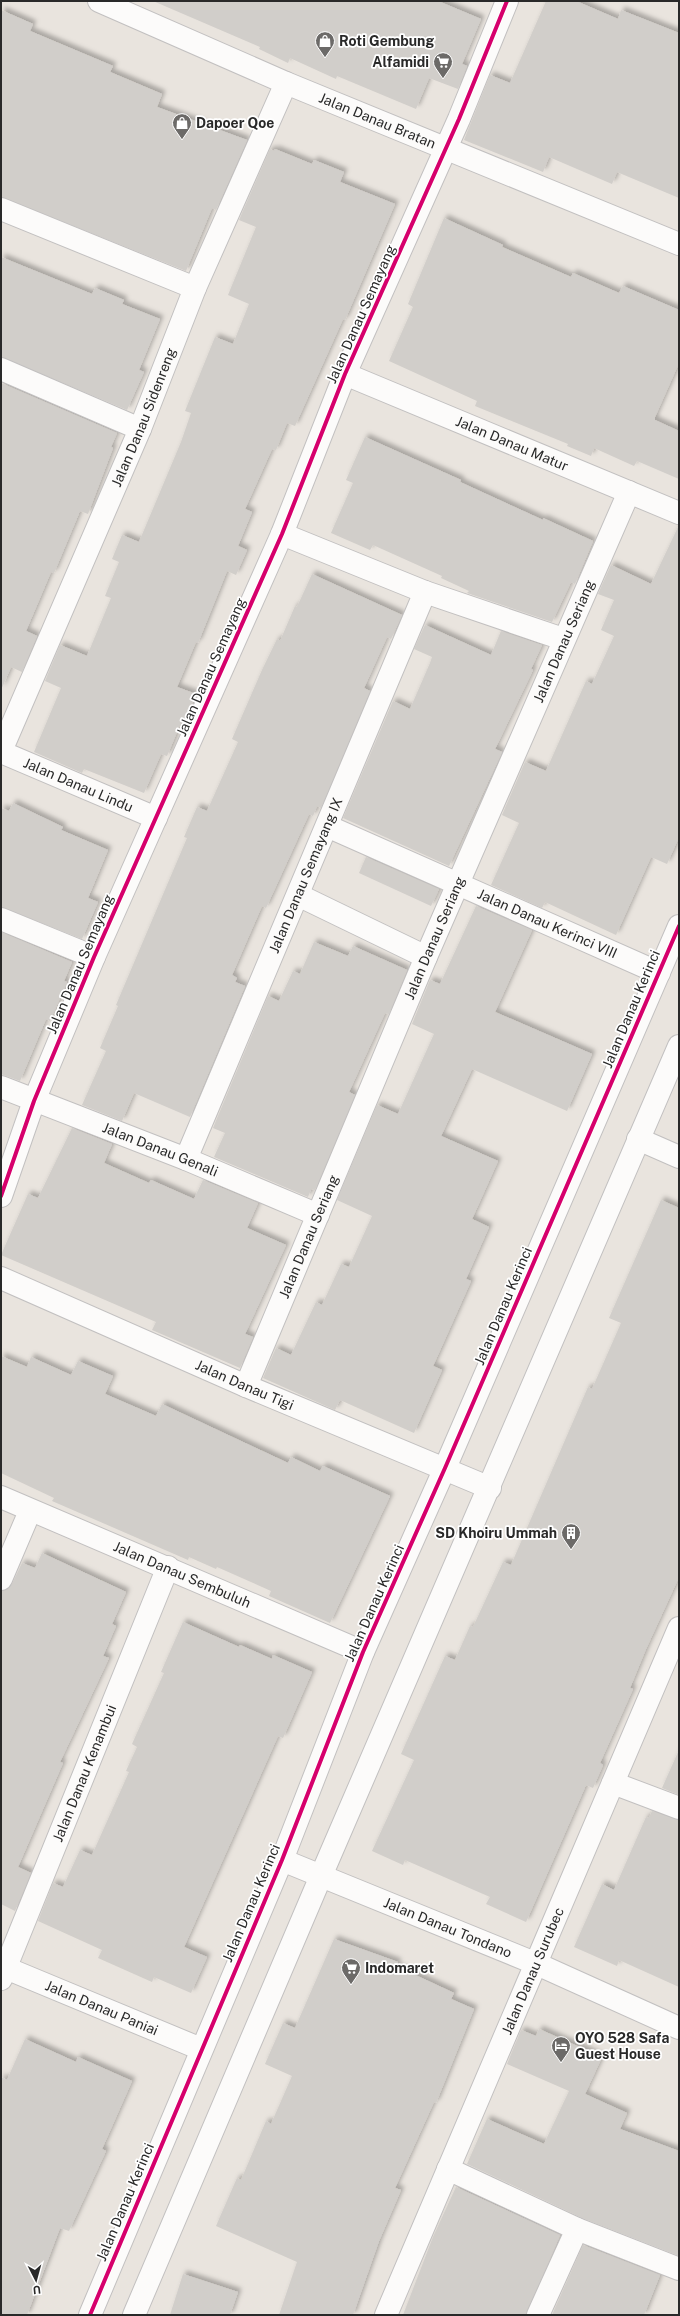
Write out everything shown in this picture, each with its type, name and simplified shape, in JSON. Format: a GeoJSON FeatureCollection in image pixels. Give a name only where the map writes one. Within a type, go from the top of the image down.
{"type":"FeatureCollection","features":[{"type":"Feature","properties":{"kind":"street","name":"Jalan Danau Bratan"},"geometry":{"type":"LineString","coordinates":[[99,1],[286,84],[679,244]]}},
{"type":"Feature","properties":{"kind":"street","name":"Jalan Danau Semayang"},"geometry":{"type":"LineString","coordinates":[[1,1196],[34,1101],[94,957],[282,534],[346,374],[446,149],[507,1]]}},
{"type":"Feature","properties":{"kind":"street","name":"Jalan Danau Sidenreng"},"geometry":{"type":"LineString","coordinates":[[1,751],[140,429],[195,288],[286,84]]}},
{"type":"Feature","properties":{"kind":"street"},"geometry":{"type":"LineString","coordinates":[[1,209],[195,288]]}},
{"type":"Feature","properties":{"kind":"street"},"geometry":{"type":"LineString","coordinates":[[1,369],[140,429]]}},
{"type":"Feature","properties":{"kind":"street","name":"Jalan Danau Matur"},"geometry":{"type":"LineString","coordinates":[[346,374],[679,513]]}},
{"type":"Feature","properties":{"kind":"street","name":"Jalan Danau Seriang"},"geometry":{"type":"LineString","coordinates":[[246,1386],[426,957],[531,720],[563,639],[629,492]]}},
{"type":"Feature","properties":{"kind":"street"},"geometry":{"type":"LineString","coordinates":[[282,534],[425,592],[563,639]]}},
{"type":"Feature","properties":{"kind":"street","name":"Jalan Danau Semayang IX"},"geometry":{"type":"LineString","coordinates":[[186,1159],[425,592]]}},
{"type":"Feature","properties":{"kind":"street","name":"Jalan Danau Lindu"},"geometry":{"type":"LineString","coordinates":[[1,751],[156,818]]}},
{"type":"Feature","properties":{"kind":"street","name":"Jalan Danau Kerinci VIII"},"geometry":{"type":"LineString","coordinates":[[327,826],[659,973]]}},
{"type":"Feature","properties":{"kind":"street"},"geometry":{"type":"LineString","coordinates":[[298,895],[426,957]]}},
{"type":"Feature","properties":{"kind":"street"},"geometry":{"type":"LineString","coordinates":[[1,919],[94,957]]}},
{"type":"Feature","properties":{"kind":"street","name":"Jalan Danau Kerinci"},"geometry":{"type":"LineString","coordinates":[[90,2315],[282,1860],[363,1652],[445,1468],[679,926]]}},
{"type":"Feature","properties":{"kind":"street"},"geometry":{"type":"LineString","coordinates":[[134,2315],[321,1876],[490,1488],[679,1046]]}},
{"type":"Feature","properties":{"kind":"street","name":"Jalan Danau Genali"},"geometry":{"type":"LineString","coordinates":[[1,1087],[186,1159],[318,1215]]}},
{"type":"Feature","properties":{"kind":"street"},"geometry":{"type":"LineString","coordinates":[[638,1139],[679,1156]]}},
{"type":"Feature","properties":{"kind":"street","name":"Jalan Danau Tigi"},"geometry":{"type":"LineString","coordinates":[[1,1278],[246,1386],[490,1488]]}},
{"type":"Feature","properties":{"kind":"street","name":"Jalan Danau Sembuluh"},"geometry":{"type":"LineString","coordinates":[[1,1497],[30,1511],[168,1567],[363,1652]]}},
{"type":"Feature","properties":{"kind":"street"},"geometry":{"type":"LineString","coordinates":[[1,1579],[30,1511]]}},
{"type":"Feature","properties":{"kind":"street","name":"Jalan Danau Kenambui"},"geometry":{"type":"LineString","coordinates":[[3,1971],[168,1567]]}},
{"type":"Feature","properties":{"kind":"street","name":"Jalan Danau Surubec"},"geometry":{"type":"LineString","coordinates":[[386,2315],[679,1628]]}},
{"type":"Feature","properties":{"kind":"street"},"geometry":{"type":"LineString","coordinates":[[613,1783],[679,1808]]}},
{"type":"Feature","properties":{"kind":"street","name":"Jalan Danau Tondano"},"geometry":{"type":"LineString","coordinates":[[282,1860],[537,1964],[679,2028]]}},
{"type":"Feature","properties":{"kind":"street","name":"Jalan Danau Paniai"},"geometry":{"type":"LineString","coordinates":[[3,1971],[201,2049]]}},
{"type":"Feature","properties":{"kind":"street"},"geometry":{"type":"LineString","coordinates":[[448,2169],[577,2229],[679,2269]]}},
{"type":"Feature","properties":{"kind":"street"},"geometry":{"type":"LineString","coordinates":[[538,2315],[577,2229]]}},
{"type":"Feature","properties":{"kind":"building"},"geometry":{"type":"Polygon","coordinates":[[[153,1],[438,1],[481,19],[462,64],[467,66],[458,89],[429,78],[416,109],[337,76],[336,79],[290,58],[288,63],[259,49],[260,47],[153,1]]]}},
{"type":"Feature","properties":{"kind":"building"},"geometry":{"type":"Polygon","coordinates":[[[546,1],[576,1],[618,19],[621,10],[679,33],[679,198],[617,172],[612,184],[549,157],[543,172],[464,140],[490,75],[510,83],[546,1]]]}},
{"type":"Feature","properties":{"kind":"building"},"geometry":{"type":"Polygon","coordinates":[[[1,10],[33,24],[30,31],[113,66],[110,72],[162,94],[157,107],[247,140],[216,210],[212,208],[186,271],[1,197],[1,10]]]}},
{"type":"Feature","properties":{"kind":"building"},"geometry":{"type":"Polygon","coordinates":[[[270,149],[274,151],[275,149],[312,164],[314,160],[344,172],[340,182],[395,204],[345,320],[343,319],[295,426],[287,423],[276,450],[272,449],[245,509],[252,512],[238,546],[247,550],[236,575],[227,571],[198,643],[196,642],[177,687],[196,694],[185,721],[182,720],[167,756],[161,754],[144,793],[84,769],[82,773],[34,752],[61,688],[45,681],[60,645],[87,656],[111,598],[105,596],[119,562],[112,559],[122,535],[139,542],[181,442],[191,413],[185,411],[215,337],[233,344],[249,304],[228,295],[256,227],[239,220],[270,149]]]}},
{"type":"Feature","properties":{"kind":"building"},"geometry":{"type":"Polygon","coordinates":[[[444,218],[503,245],[502,247],[571,277],[573,273],[619,293],[623,286],[679,310],[679,363],[655,420],[679,431],[679,479],[637,461],[634,466],[594,448],[591,456],[567,446],[568,444],[475,406],[477,401],[389,361],[413,307],[408,304],[444,218]]]}},
{"type":"Feature","properties":{"kind":"building"},"geometry":{"type":"Polygon","coordinates":[[[1,257],[92,294],[95,288],[124,300],[122,304],[160,319],[139,370],[144,372],[127,410],[1,357],[1,257]]]}},
{"type":"Feature","properties":{"kind":"building"},"geometry":{"type":"Polygon","coordinates":[[[1,383],[117,433],[111,447],[113,448],[88,514],[80,511],[54,573],[51,572],[26,631],[37,636],[22,672],[11,667],[1,690],[1,383]]]}},
{"type":"Feature","properties":{"kind":"building"},"geometry":{"type":"Polygon","coordinates":[[[365,437],[461,480],[460,482],[543,520],[543,518],[593,541],[575,584],[571,582],[552,622],[467,593],[469,591],[441,578],[442,576],[373,545],[370,550],[331,533],[353,483],[346,480],[365,437]]]}},
{"type":"Feature","properties":{"kind":"building"},"geometry":{"type":"Polygon","coordinates":[[[679,525],[679,837],[667,864],[651,857],[616,935],[545,902],[542,908],[491,885],[519,823],[502,815],[525,762],[546,771],[586,681],[592,684],[614,636],[601,630],[614,600],[598,594],[611,565],[651,584],[679,525]]]}},
{"type":"Feature","properties":{"kind":"building"},"geometry":{"type":"Polygon","coordinates":[[[312,574],[402,615],[391,639],[387,637],[364,688],[370,691],[321,808],[317,806],[313,816],[309,814],[266,908],[262,906],[232,975],[237,978],[235,982],[245,986],[190,1117],[134,1093],[122,1121],[82,1105],[106,1051],[100,1048],[118,1006],[116,1005],[187,838],[184,837],[197,807],[207,811],[238,742],[232,739],[262,670],[277,639],[280,641],[295,606],[297,607],[312,574]]]}},
{"type":"Feature","properties":{"kind":"building"},"geometry":{"type":"Polygon","coordinates":[[[425,625],[491,655],[501,631],[542,645],[531,669],[533,670],[495,749],[502,752],[449,866],[343,818],[393,701],[410,709],[430,663],[432,657],[414,649],[425,625]]]}},
{"type":"Feature","properties":{"kind":"building"},"geometry":{"type":"Polygon","coordinates":[[[13,803],[63,827],[61,830],[108,850],[88,898],[98,902],[82,939],[1,907],[1,808],[9,811],[13,803]]]}},
{"type":"Feature","properties":{"kind":"building"},"geometry":{"type":"Polygon","coordinates":[[[366,857],[439,889],[431,906],[359,873],[366,857]]]}},
{"type":"Feature","properties":{"kind":"building"},"geometry":{"type":"Polygon","coordinates":[[[476,906],[532,930],[495,1012],[592,1054],[567,1111],[472,1069],[441,1136],[498,1161],[472,1219],[489,1227],[466,1279],[471,1281],[433,1366],[442,1370],[414,1433],[340,1400],[335,1410],[263,1378],[276,1348],[291,1355],[316,1302],[322,1305],[341,1264],[349,1267],[372,1216],[337,1200],[377,1105],[398,1114],[434,1034],[412,1024],[430,980],[440,984],[476,906]]]}},
{"type":"Feature","properties":{"kind":"building"},"geometry":{"type":"Polygon","coordinates":[[[1,932],[72,962],[64,981],[67,982],[50,1021],[46,1019],[20,1081],[1,1074],[1,932]]]}},
{"type":"Feature","properties":{"kind":"building"},"geometry":{"type":"Polygon","coordinates":[[[314,942],[348,956],[353,946],[407,970],[389,1014],[385,1013],[349,1092],[355,1095],[315,1190],[311,1189],[308,1197],[214,1157],[225,1133],[213,1128],[268,996],[279,1001],[293,971],[300,974],[314,942]]]}},
{"type":"Feature","properties":{"kind":"building"},"geometry":{"type":"Polygon","coordinates":[[[72,1128],[112,1144],[104,1163],[149,1183],[151,1180],[194,1199],[203,1180],[258,1203],[247,1228],[286,1245],[245,1334],[253,1337],[240,1368],[152,1330],[156,1322],[1,1255],[28,1194],[38,1198],[72,1128]]]}},
{"type":"Feature","properties":{"kind":"building"},"geometry":{"type":"Polygon","coordinates":[[[661,1200],[679,1208],[679,1577],[630,1688],[633,1689],[600,1763],[603,1765],[593,1788],[586,1785],[526,1922],[486,1904],[490,1897],[405,1860],[403,1865],[372,1851],[414,1760],[401,1754],[445,1656],[455,1660],[470,1626],[473,1627],[503,1562],[511,1565],[588,1387],[592,1389],[621,1323],[609,1318],[661,1200]]]}},
{"type":"Feature","properties":{"kind":"building"},"geometry":{"type":"Polygon","coordinates":[[[1,1356],[27,1367],[31,1357],[71,1375],[78,1361],[113,1376],[105,1394],[156,1416],[162,1404],[288,1463],[291,1457],[320,1471],[323,1466],[390,1496],[330,1623],[269,1596],[271,1591],[217,1567],[216,1569],[189,1557],[188,1560],[52,1501],[54,1498],[1,1473],[1,1356]]]}},
{"type":"Feature","properties":{"kind":"building"},"geometry":{"type":"Polygon","coordinates":[[[42,1553],[126,1592],[112,1624],[116,1626],[103,1656],[109,1658],[60,1762],[63,1763],[18,1867],[31,1873],[15,1911],[1,1904],[1,1591],[8,1589],[12,1584],[22,1563],[35,1568],[42,1553]]]}},
{"type":"Feature","properties":{"kind":"building"},"geometry":{"type":"Polygon","coordinates":[[[183,1622],[239,1647],[240,1645],[272,1659],[273,1655],[312,1672],[283,1738],[278,1736],[184,1947],[207,1957],[191,1993],[154,1977],[152,1982],[98,1958],[102,1950],[38,1921],[53,1883],[63,1887],[80,1850],[92,1855],[129,1772],[126,1771],[137,1747],[132,1744],[164,1673],[161,1672],[183,1622]]]}},
{"type":"Feature","properties":{"kind":"building"},"geometry":{"type":"Polygon","coordinates":[[[679,1750],[679,1795],[662,1788],[679,1750]]]}},
{"type":"Feature","properties":{"kind":"building"},"geometry":{"type":"Polygon","coordinates":[[[652,1811],[679,1820],[679,1987],[619,1960],[617,1966],[574,1947],[602,1884],[614,1890],[646,1817],[649,1818],[652,1811]]]}},
{"type":"Feature","properties":{"kind":"building"},"geometry":{"type":"Polygon","coordinates":[[[334,1939],[398,1962],[396,1966],[454,1993],[451,1999],[474,2009],[436,2103],[434,2102],[395,2188],[401,2190],[379,2241],[353,2315],[279,2315],[297,2262],[216,2226],[237,2178],[241,2180],[266,2121],[271,2124],[292,2076],[265,2064],[283,2023],[295,2028],[334,1939]]]}},
{"type":"Feature","properties":{"kind":"building"},"geometry":{"type":"Polygon","coordinates":[[[539,2029],[602,2057],[585,2094],[627,2113],[620,2129],[679,2151],[679,2256],[582,2218],[467,2164],[487,2119],[544,2144],[569,2091],[507,2064],[521,2030],[536,2036],[539,2029]]]}},
{"type":"Feature","properties":{"kind":"building"},"geometry":{"type":"Polygon","coordinates":[[[25,2039],[76,2062],[78,2057],[132,2081],[102,2149],[106,2151],[69,2231],[60,2228],[27,2315],[1,2315],[1,2077],[7,2080],[25,2039]]]}},
{"type":"Feature","properties":{"kind":"building"},"geometry":{"type":"Polygon","coordinates":[[[456,2187],[560,2235],[526,2315],[403,2315],[433,2237],[456,2187]]]}},
{"type":"Feature","properties":{"kind":"building"},"geometry":{"type":"Polygon","coordinates":[[[583,2245],[660,2275],[644,2315],[552,2315],[583,2245]]]}},
{"type":"Feature","properties":{"kind":"building"},"geometry":{"type":"Polygon","coordinates":[[[183,2274],[238,2292],[230,2315],[170,2315],[183,2274]]]}},
{"type":"Feature","properties":{"kind":"cycle path"},"geometry":{"type":"LineString","coordinates":[[1,1196],[34,1101],[94,957],[282,534],[345,374],[459,119],[507,1]]}},
{"type":"Feature","properties":{"kind":"cycle path"},"geometry":{"type":"LineString","coordinates":[[90,2315],[282,1860],[363,1652],[445,1468],[679,926]]}},
{"type":"Feature","properties":{"kind":"place","name":"Roti Gembung"},"geometry":{"type":"Point","coordinates":[325,58]}},
{"type":"Feature","properties":{"kind":"place","name":"Alfamidi"},"geometry":{"type":"Point","coordinates":[443,79]}},
{"type":"Feature","properties":{"kind":"place","name":"Dapoer Qoe"},"geometry":{"type":"Point","coordinates":[182,140]}},
{"type":"Feature","properties":{"kind":"place","name":"SD Khoiru Ummah"},"geometry":{"type":"Point","coordinates":[571,1550]}},
{"type":"Feature","properties":{"kind":"place","name":"Indomaret"},"geometry":{"type":"Point","coordinates":[351,1985]}},
{"type":"Feature","properties":{"kind":"place","name":"OYO 528 Safa Guest House"},"geometry":{"type":"Point","coordinates":[561,2063]}}]}
